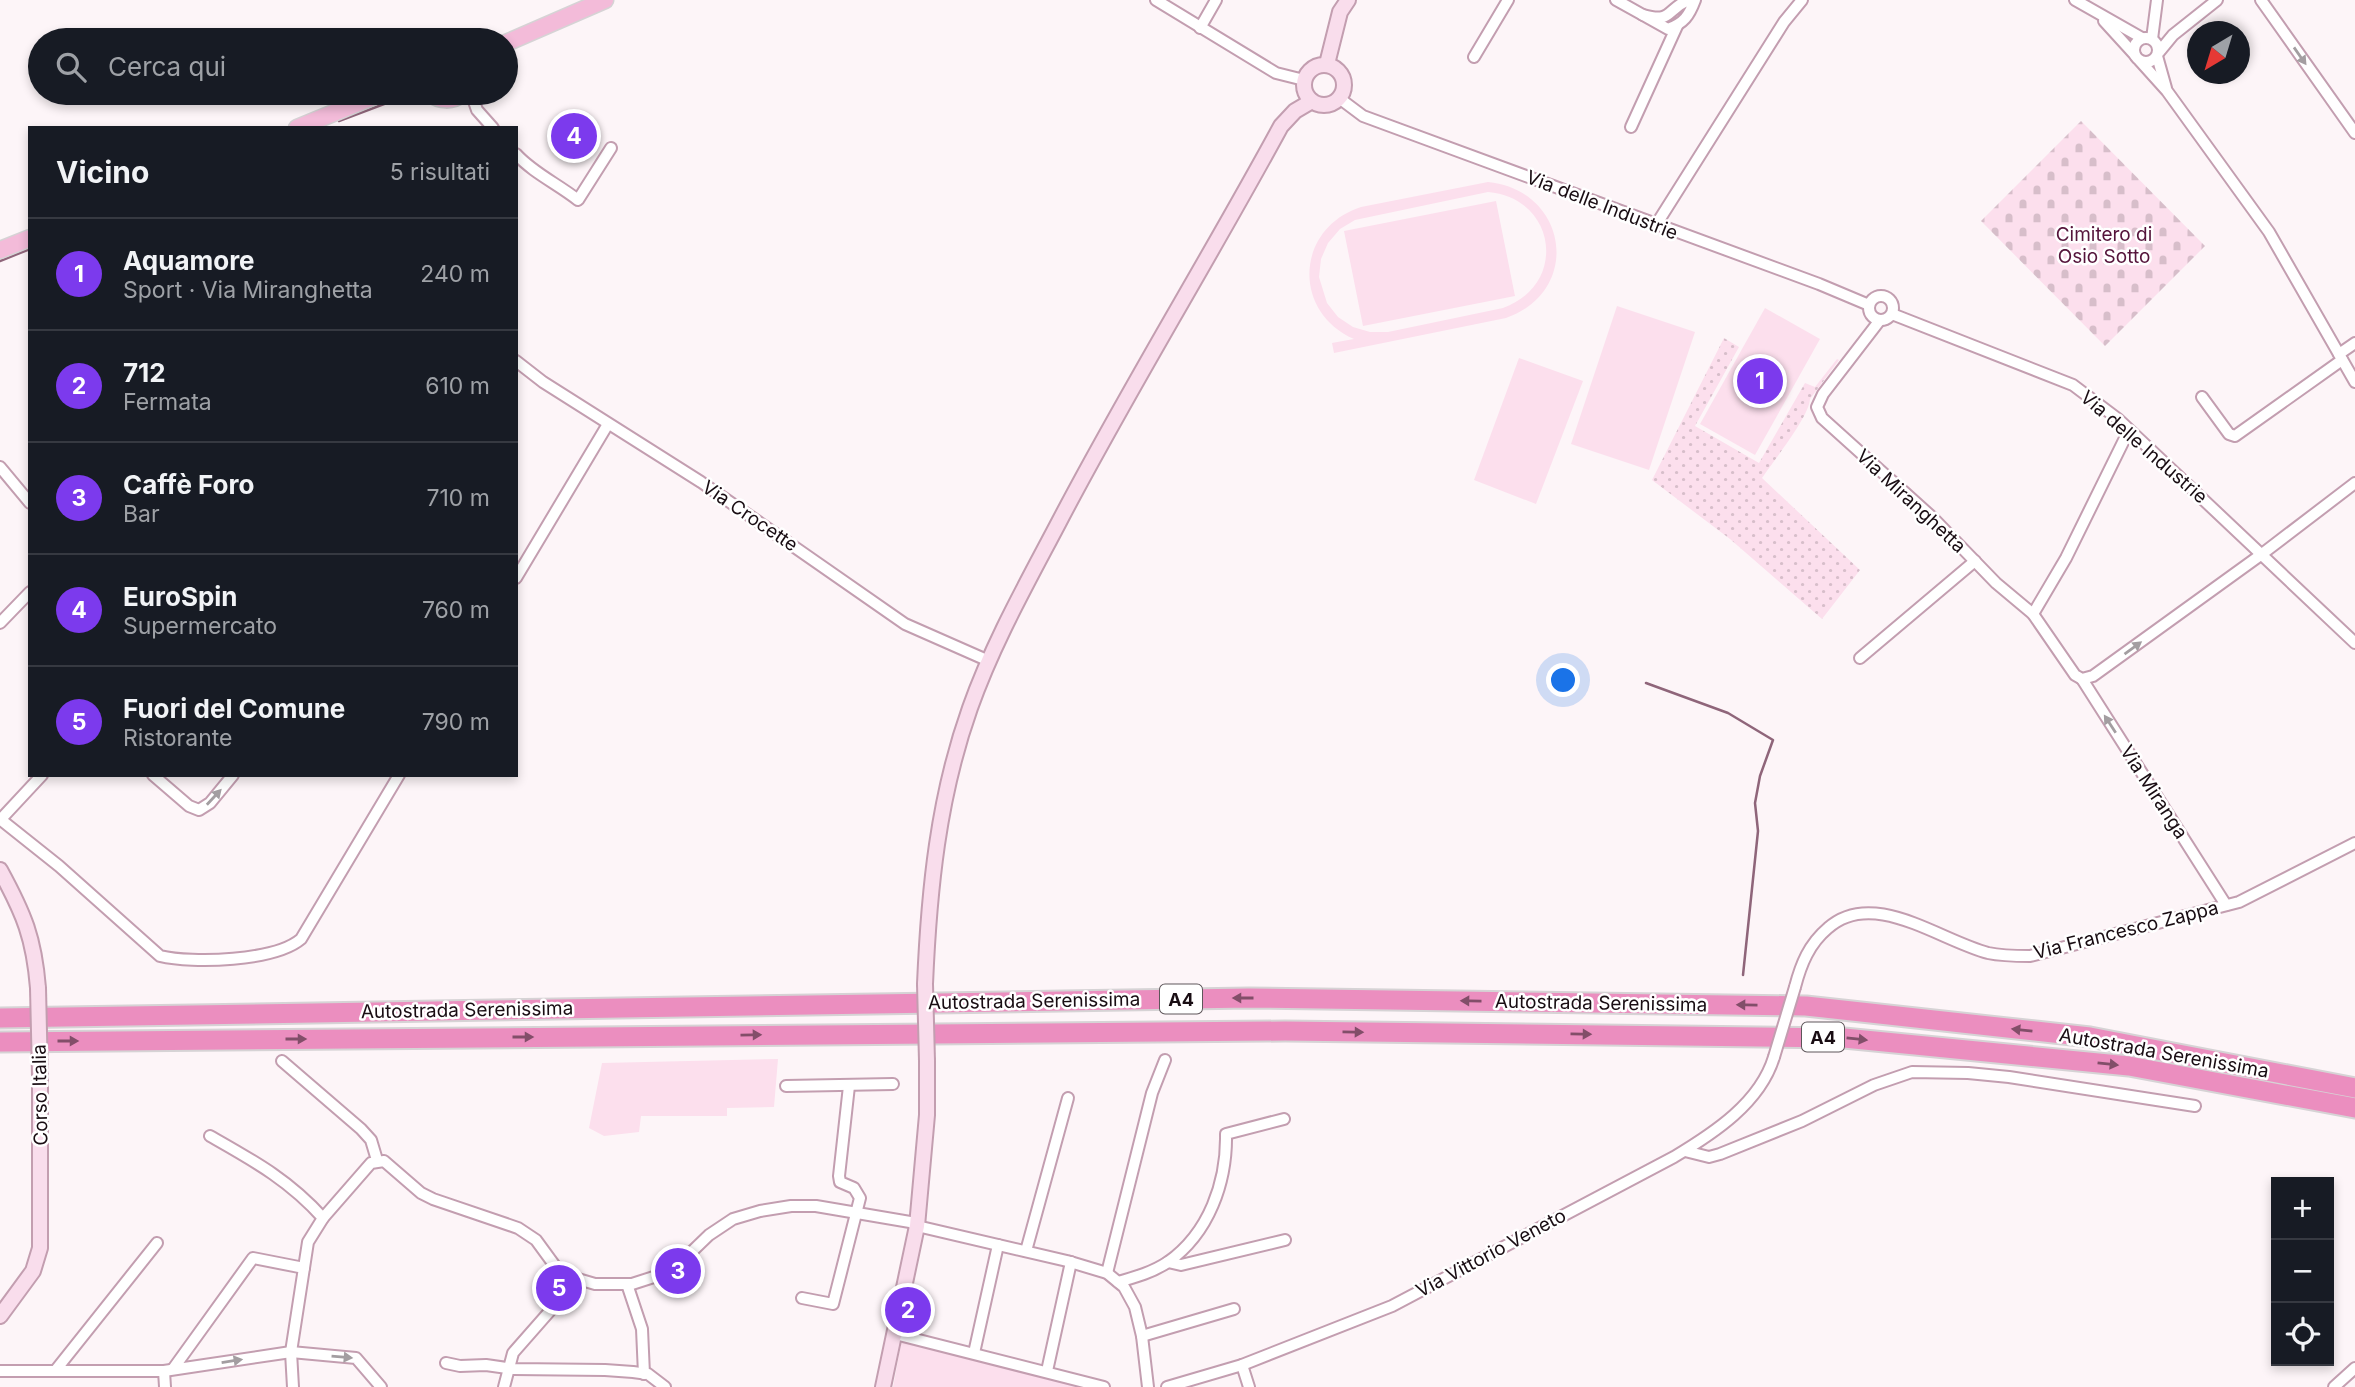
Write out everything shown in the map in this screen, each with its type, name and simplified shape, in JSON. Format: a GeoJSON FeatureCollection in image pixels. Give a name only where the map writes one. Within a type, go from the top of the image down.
{"type":"FeatureCollection","features":[{"type":"Feature","properties":{"kind":"highway","name":"Autostrada Serenissima"},"geometry":{"type":"LineString","coordinates":[[0,1018],[1250,998],[1806,1006],[2090,1037],[2355,1088]]}},
{"type":"Feature","properties":{"kind":"highway","name":"Autostrada Serenissima"},"geometry":{"type":"LineString","coordinates":[[0,1042],[1285,1031],[1844,1038],[2129,1066],[2355,1108]]}},
{"type":"Feature","properties":{"kind":"main road"},"geometry":{"type":"LineString","coordinates":[[518,38],[605,0]]}},
{"type":"Feature","properties":{"kind":"main road"},"geometry":{"type":"LineString","coordinates":[[308,126],[329,122],[360,105]]}},
{"type":"Feature","properties":{"kind":"main road"},"geometry":{"type":"LineString","coordinates":[[0,250],[28,239]]}},
{"type":"Feature","properties":{"kind":"street"},"geometry":{"type":"LineString","coordinates":[[1156,0],[1276,73],[1304,80]]}},
{"type":"Feature","properties":{"kind":"street"},"geometry":{"type":"LineString","coordinates":[[1200,28],[1216,0]]}},
{"type":"Feature","properties":{"kind":"street"},"geometry":{"type":"LineString","coordinates":[[1326,64],[1340,12],[1348,0]]}},
{"type":"Feature","properties":{"kind":"street"},"geometry":{"type":"LineString","coordinates":[[1474,57],[1508,0]]}},
{"type":"Feature","properties":{"kind":"street"},"geometry":{"type":"LineString","coordinates":[[1616,0],[1668,29],[1682,24],[1690,14],[1695,0]]}},
{"type":"Feature","properties":{"kind":"street"},"geometry":{"type":"LineString","coordinates":[[1643,15],[1666,18],[1676,5],[1688,0]]}},
{"type":"Feature","properties":{"kind":"street"},"geometry":{"type":"LineString","coordinates":[[1656,225],[1792,9],[1802,0]]}},
{"type":"Feature","properties":{"kind":"street"},"geometry":{"type":"LineString","coordinates":[[2075,0],[2153,45],[2167,91]]}},
{"type":"Feature","properties":{"kind":"street"},"geometry":{"type":"LineString","coordinates":[[2138,58],[2150,62],[2157,0]]}},
{"type":"Feature","properties":{"kind":"street"},"geometry":{"type":"LineString","coordinates":[[2138,58],[2135,45],[2153,45],[2174,35],[2217,0]]}},
{"type":"Feature","properties":{"kind":"street"},"geometry":{"type":"LineString","coordinates":[[2261,0],[2355,134]]}},
{"type":"Feature","properties":{"kind":"street"},"geometry":{"type":"LineString","coordinates":[[2100,15],[2167,91],[2269,232],[2355,382]]}},
{"type":"Feature","properties":{"kind":"street"},"geometry":{"type":"LineString","coordinates":[[1632,127],[1676,26]]}},
{"type":"Feature","properties":{"kind":"street"},"geometry":{"type":"LineString","coordinates":[[1326,64],[1338,70],[1344,80],[1343,93],[1339,98],[1323,105],[1312,101],[1304,92],[1304,80],[1310,69],[1326,64]]}},
{"type":"Feature","properties":{"kind":"street","name":"Via delle Industrie"},"geometry":{"type":"LineString","coordinates":[[1339,98],[1363,116],[1819,284],[1869,305],[1877,296],[1887,296],[1893,304],[1892,314],[2073,385],[2129,430],[2355,643]]}},
{"type":"Feature","properties":{"kind":"street"},"geometry":{"type":"LineString","coordinates":[[883,1387],[917,1226],[923,1172],[927,1060],[925,984],[930,887],[951,771],[970,709],[1002,630],[1101,443],[1282,126],[1295,111],[1312,101]]}},
{"type":"Feature","properties":{"kind":"street"},"geometry":{"type":"LineString","coordinates":[[466,105],[477,110]]}},
{"type":"Feature","properties":{"kind":"street"},"geometry":{"type":"LineString","coordinates":[[475,105],[491,126]]}},
{"type":"Feature","properties":{"kind":"street"},"geometry":{"type":"LineString","coordinates":[[518,156],[578,200],[611,148]]}},
{"type":"Feature","properties":{"kind":"street"},"geometry":{"type":"LineString","coordinates":[[1869,305],[1871,315],[1880,320],[1887,319],[1892,314]]}},
{"type":"Feature","properties":{"kind":"street","name":"Via Miranghetta"},"geometry":{"type":"LineString","coordinates":[[1880,320],[1823,394],[1817,407],[1822,418],[1895,483],[1996,583],[2033,614],[2079,677]]}},
{"type":"Feature","properties":{"kind":"street"},"geometry":{"type":"LineString","coordinates":[[2202,397],[2229,434],[2242,434],[2341,357],[2355,343]]}},
{"type":"Feature","properties":{"kind":"street","name":"Via Crocette"},"geometry":{"type":"LineString","coordinates":[[518,363],[542,382],[701,482],[905,624],[989,661]]}},
{"type":"Feature","properties":{"kind":"street"},"geometry":{"type":"LineString","coordinates":[[518,575],[608,424]]}},
{"type":"Feature","properties":{"kind":"street"},"geometry":{"type":"LineString","coordinates":[[2033,614],[2066,558],[2129,430]]}},
{"type":"Feature","properties":{"kind":"street"},"geometry":{"type":"LineString","coordinates":[[0,467],[28,501]]}},
{"type":"Feature","properties":{"kind":"street"},"geometry":{"type":"LineString","coordinates":[[2079,677],[2093,676],[2355,483]]}},
{"type":"Feature","properties":{"kind":"street"},"geometry":{"type":"LineString","coordinates":[[1860,659],[1975,561]]}},
{"type":"Feature","properties":{"kind":"street"},"geometry":{"type":"LineString","coordinates":[[0,623],[28,594]]}},
{"type":"Feature","properties":{"kind":"street","name":"Via Miranga"},"geometry":{"type":"LineString","coordinates":[[2079,677],[2226,905]]}},
{"type":"Feature","properties":{"kind":"street"},"geometry":{"type":"LineString","coordinates":[[40,777],[0,819],[59,866],[160,956],[194,960],[263,956],[291,947],[301,939],[398,777]]}},
{"type":"Feature","properties":{"kind":"street"},"geometry":{"type":"LineString","coordinates":[[155,777],[189,806],[199,810],[210,803],[231,777]]}},
{"type":"Feature","properties":{"kind":"street","name":"Via Francesco Zappa"},"geometry":{"type":"LineString","coordinates":[[1774,1057],[1808,949],[1835,922],[1850,914],[1880,912],[1988,953],[2030,956],[2239,902],[2355,843]]}},
{"type":"Feature","properties":{"kind":"street","name":"Corso Italia"},"geometry":{"type":"LineString","coordinates":[[0,870],[20,907],[35,951],[40,1076],[40,1248],[33,1271],[0,1316]]}},
{"type":"Feature","properties":{"kind":"street","name":"Via Vittorio Veneto"},"geometry":{"type":"LineString","coordinates":[[1167,1387],[1242,1365],[1392,1306],[1685,1151],[1711,1135],[1739,1111],[1760,1084],[1774,1057]]}},
{"type":"Feature","properties":{"kind":"street"},"geometry":{"type":"LineString","coordinates":[[1107,1273],[1152,1093],[1165,1060]]}},
{"type":"Feature","properties":{"kind":"street"},"geometry":{"type":"LineString","coordinates":[[282,1061],[361,1129],[371,1140],[377,1160]]}},
{"type":"Feature","properties":{"kind":"street"},"geometry":{"type":"LineString","coordinates":[[1685,1151],[1709,1157],[1720,1154],[1801,1121],[1874,1084],[1912,1072],[2009,1077],[2194,1106]]}},
{"type":"Feature","properties":{"kind":"street"},"geometry":{"type":"LineString","coordinates":[[786,1086],[893,1084]]}},
{"type":"Feature","properties":{"kind":"street"},"geometry":{"type":"LineString","coordinates":[[802,1298],[833,1304],[860,1198],[858,1192],[840,1182],[839,1176],[849,1086]]}},
{"type":"Feature","properties":{"kind":"street"},"geometry":{"type":"LineString","coordinates":[[1026,1251],[1068,1098]]}},
{"type":"Feature","properties":{"kind":"street"},"geometry":{"type":"LineString","coordinates":[[1118,1282],[1146,1274],[1168,1262],[1189,1244],[1206,1221],[1223,1172],[1227,1150],[1226,1133],[1284,1119]]}},
{"type":"Feature","properties":{"kind":"street"},"geometry":{"type":"LineString","coordinates":[[210,1136],[261,1164],[297,1190],[323,1218]]}},
{"type":"Feature","properties":{"kind":"street"},"geometry":{"type":"LineString","coordinates":[[293,1387],[291,1352],[308,1242],[323,1218],[363,1170],[377,1160],[392,1166],[421,1193],[433,1199],[518,1228],[537,1240],[555,1266],[578,1279],[595,1284],[647,1281],[680,1264],[709,1235],[733,1219],[791,1206],[856,1211],[1071,1262],[1107,1273],[1124,1287],[1135,1307],[1142,1336],[1148,1387]]}},
{"type":"Feature","properties":{"kind":"street"},"geometry":{"type":"LineString","coordinates":[[1168,1262],[1181,1265],[1285,1240]]}},
{"type":"Feature","properties":{"kind":"street"},"geometry":{"type":"LineString","coordinates":[[55,1371],[157,1243]]}},
{"type":"Feature","properties":{"kind":"street"},"geometry":{"type":"LineString","coordinates":[[974,1353],[998,1245]]}},
{"type":"Feature","properties":{"kind":"street"},"geometry":{"type":"LineString","coordinates":[[165,1387],[169,1370],[253,1258],[303,1268]]}},
{"type":"Feature","properties":{"kind":"street"},"geometry":{"type":"LineString","coordinates":[[1046,1371],[1071,1262]]}},
{"type":"Feature","properties":{"kind":"street"},"geometry":{"type":"LineString","coordinates":[[504,1387],[513,1353],[519,1344],[578,1279]]}},
{"type":"Feature","properties":{"kind":"street"},"geometry":{"type":"LineString","coordinates":[[627,1284],[642,1329],[644,1374]]}},
{"type":"Feature","properties":{"kind":"street"},"geometry":{"type":"LineString","coordinates":[[1142,1336],[1234,1309]]}},
{"type":"Feature","properties":{"kind":"street"},"geometry":{"type":"LineString","coordinates":[[895,1334],[1104,1387]]}},
{"type":"Feature","properties":{"kind":"street"},"geometry":{"type":"LineString","coordinates":[[0,1371],[169,1370],[291,1352],[356,1358],[381,1387]]}},
{"type":"Feature","properties":{"kind":"street"},"geometry":{"type":"LineString","coordinates":[[446,1363],[460,1366],[605,1370],[648,1374],[665,1387]]}},
{"type":"Feature","properties":{"kind":"street"},"geometry":{"type":"LineString","coordinates":[[1242,1365],[1249,1387]]}},
{"type":"Feature","properties":{"kind":"street"},"geometry":{"type":"LineString","coordinates":[[2334,1387],[2355,1368]]}},
{"type":"Feature","properties":{"kind":"green space","name":"Cimitero di Osio Sotto"},"geometry":{"type":"Polygon","coordinates":[[[2081,121],[2205,246],[2105,346],[1981,221],[2081,121]]]}},
{"type":"Feature","properties":{"kind":"green space"},"geometry":{"type":"Polygon","coordinates":[[[1488,182],[1515,189],[1535,203],[1549,221],[1556,243],[1555,265],[1547,286],[1531,305],[1506,318],[1334,353],[1332,343],[1354,339],[1334,326],[1319,310],[1311,290],[1310,270],[1314,251],[1324,233],[1339,218],[1361,207],[1488,182]],[[1488,192],[1355,220],[1340,229],[1328,243],[1321,259],[1319,277],[1327,303],[1338,317],[1353,327],[1370,332],[1388,332],[1503,308],[1524,297],[1538,281],[1545,263],[1546,244],[1540,225],[1529,209],[1511,198],[1488,192]]]}},
{"type":"Feature","properties":{"kind":"green space"},"geometry":{"type":"Polygon","coordinates":[[[1496,201],[1515,296],[1363,326],[1344,231],[1496,201]]]}},
{"type":"Feature","properties":{"kind":"green space"},"geometry":{"type":"Polygon","coordinates":[[[1617,306],[1695,332],[1649,470],[1571,444],[1617,306]]]}},
{"type":"Feature","properties":{"kind":"green space"},"geometry":{"type":"Polygon","coordinates":[[[1765,308],[1820,339],[1755,455],[1700,424],[1765,308]]]}},
{"type":"Feature","properties":{"kind":"green space"},"geometry":{"type":"Polygon","coordinates":[[[1724,338],[1739,347],[1695,426],[1759,463],[1805,383],[1815,387],[1837,359],[1839,360],[1810,399],[1798,427],[1762,478],[1860,570],[1822,619],[1730,539],[1652,480],[1724,338]]]}},
{"type":"Feature","properties":{"kind":"green space"},"geometry":{"type":"Polygon","coordinates":[[[1519,358],[1583,381],[1536,504],[1474,480],[1519,358]]]}},
{"type":"Feature","properties":{"kind":"green space"},"geometry":{"type":"Polygon","coordinates":[[[778,1059],[774,1107],[727,1108],[727,1116],[641,1116],[639,1132],[604,1136],[589,1128],[602,1063],[778,1059]]]}},
{"type":"Feature","properties":{"kind":"green space"},"geometry":{"type":"Polygon","coordinates":[[[902,1339],[1043,1374],[1043,1377],[1077,1387],[893,1387],[902,1339]]]}},
{"type":"Feature","properties":{"kind":"waterway"},"geometry":{"type":"LineString","coordinates":[[339,121],[381,105]]}},
{"type":"Feature","properties":{"kind":"waterway"},"geometry":{"type":"LineString","coordinates":[[0,261],[28,250]]}},
{"type":"Feature","properties":{"kind":"waterway"},"geometry":{"type":"LineString","coordinates":[[1646,683],[1728,713],[1773,740],[1760,776],[1755,803],[1758,831],[1743,975]]}},
{"type":"Feature","properties":{"kind":"place","name":"EuroSpin"},"geometry":{"type":"Point","coordinates":[574,136]}},
{"type":"Feature","properties":{"kind":"place","name":"Aquamore"},"geometry":{"type":"Point","coordinates":[1760,381]}},
{"type":"Feature","properties":{"kind":"place","name":"Caffè Foro"},"geometry":{"type":"Point","coordinates":[678,1271]}},
{"type":"Feature","properties":{"kind":"place","name":"Fuori del Comune"},"geometry":{"type":"Point","coordinates":[559,1288]}},
{"type":"Feature","properties":{"kind":"place","name":"712"},"geometry":{"type":"Point","coordinates":[908,1310]}}]}
